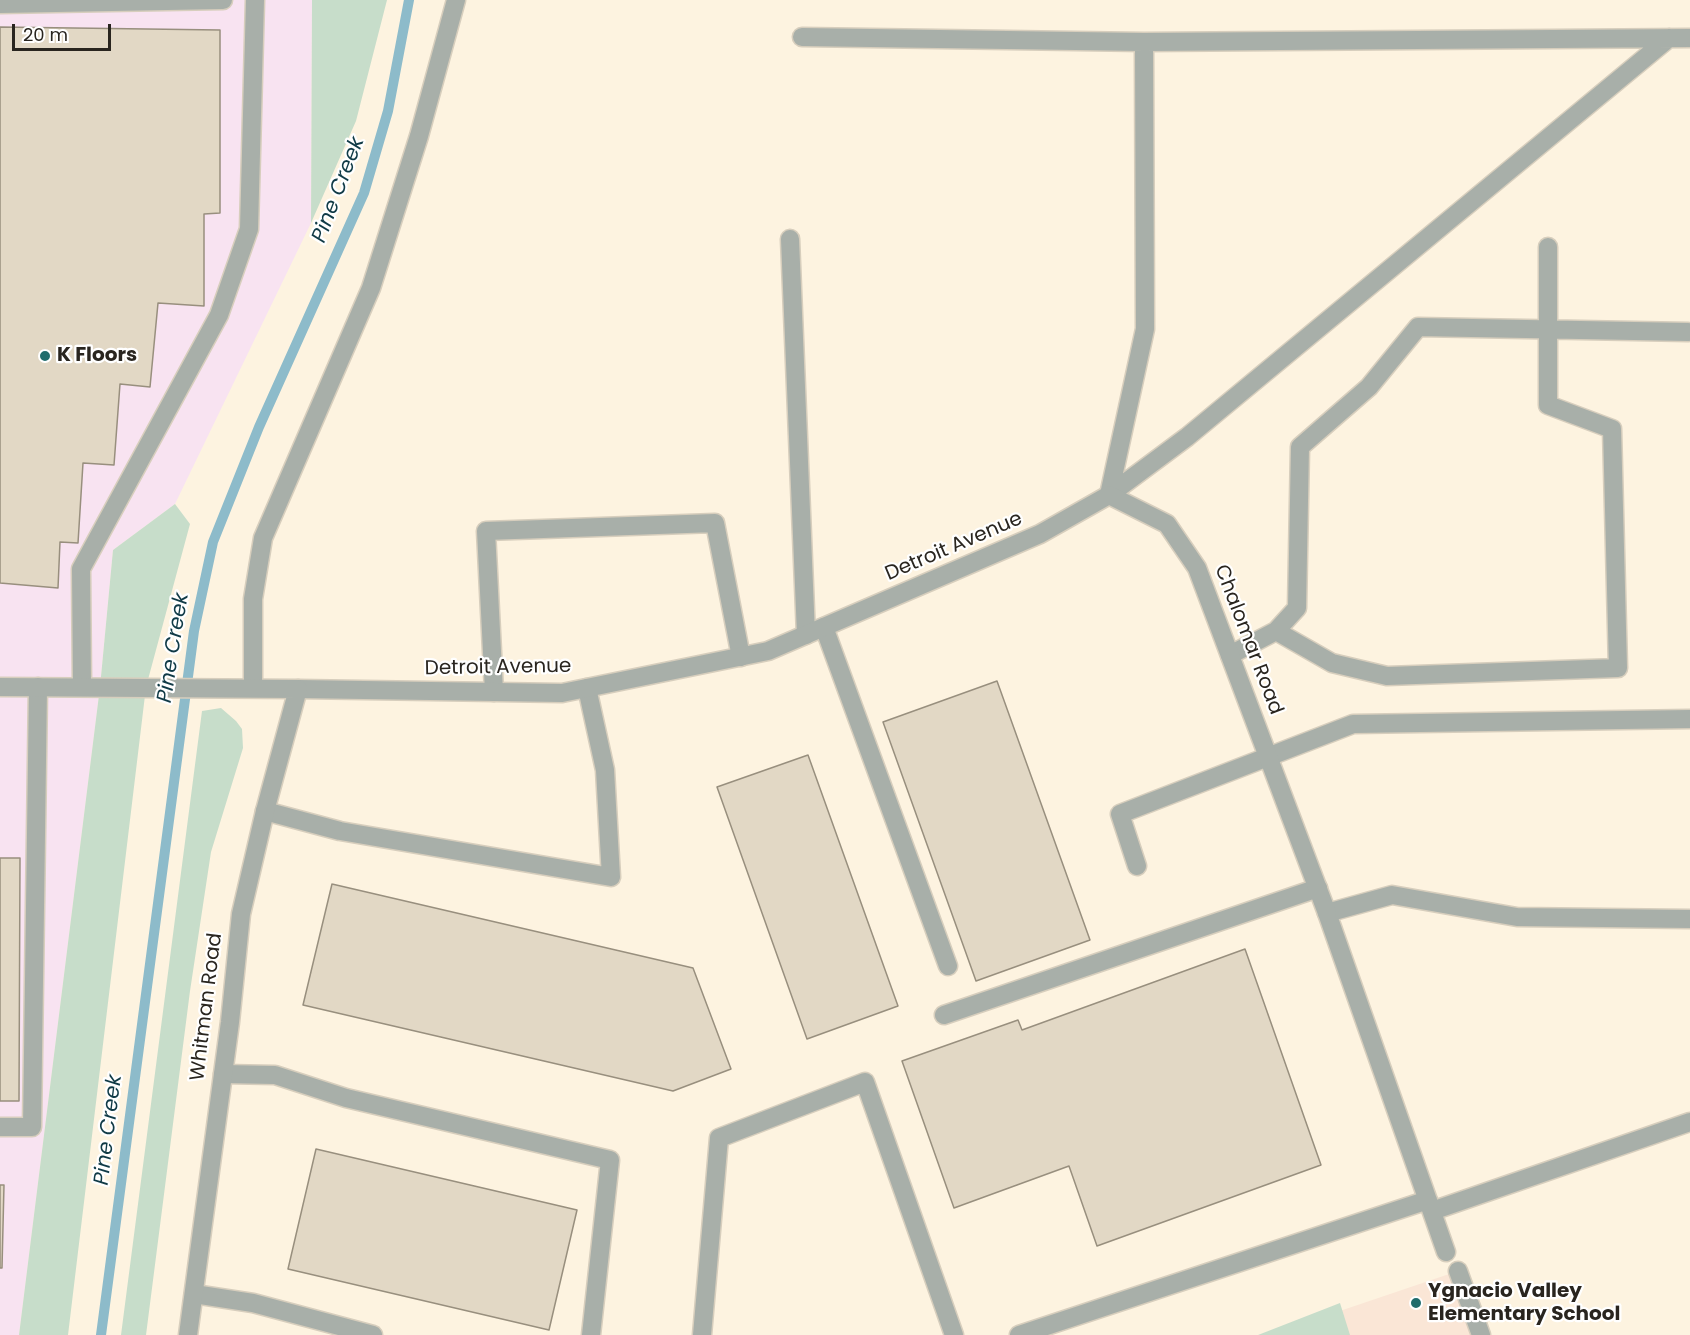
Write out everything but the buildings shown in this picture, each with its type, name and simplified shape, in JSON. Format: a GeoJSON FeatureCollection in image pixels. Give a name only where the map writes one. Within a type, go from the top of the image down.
{"type":"FeatureCollection","features":[{"type":"Feature","properties":{"kind":"street"},"geometry":{"type":"LineString","coordinates":[[0,4],[223,0]]}},
{"type":"Feature","properties":{"kind":"street"},"geometry":{"type":"LineString","coordinates":[[82,687],[81,569],[219,315],[249,229],[255,0]]}},
{"type":"Feature","properties":{"kind":"street"},"geometry":{"type":"LineString","coordinates":[[253,688],[253,599],[263,538],[371,288],[419,136],[456,0]]}},
{"type":"Feature","properties":{"kind":"street"},"geometry":{"type":"LineString","coordinates":[[802,37],[1144,42],[1690,38]]}},
{"type":"Feature","properties":{"kind":"street"},"geometry":{"type":"LineString","coordinates":[[1109,495],[1187,437],[1669,38]]}},
{"type":"Feature","properties":{"kind":"street"},"geometry":{"type":"LineString","coordinates":[[1109,495],[1145,329],[1144,42]]}},
{"type":"Feature","properties":{"kind":"street"},"geometry":{"type":"LineString","coordinates":[[790,239],[806,635]]}},
{"type":"Feature","properties":{"kind":"street"},"geometry":{"type":"LineString","coordinates":[[1276,631],[1332,663],[1387,675],[1618,668],[1612,429],[1548,405],[1548,247]]}},
{"type":"Feature","properties":{"kind":"street"},"geometry":{"type":"LineString","coordinates":[[1230,655],[1276,631],[1297,608],[1300,447],[1369,387],[1418,327],[1688,332]]}},
{"type":"Feature","properties":{"kind":"street","name":"Detroit Avenue"},"geometry":{"type":"LineString","coordinates":[[0,687],[562,693],[768,651],[1040,534],[1109,495]]}},
{"type":"Feature","properties":{"kind":"street","name":"Chalomar Road"},"geometry":{"type":"LineString","coordinates":[[1109,495],[1167,524],[1197,568],[1318,888],[1446,1252]]}},
{"type":"Feature","properties":{"kind":"street"},"geometry":{"type":"LineString","coordinates":[[494,692],[486,531],[715,523],[741,657]]}},
{"type":"Feature","properties":{"kind":"street"},"geometry":{"type":"LineString","coordinates":[[824,627],[948,966]]}},
{"type":"Feature","properties":{"kind":"street"},"geometry":{"type":"LineString","coordinates":[[0,1126],[32,1127],[38,687]]}},
{"type":"Feature","properties":{"kind":"street"},"geometry":{"type":"LineString","coordinates":[[265,811],[339,831],[611,877],[605,770],[587,688]]}},
{"type":"Feature","properties":{"kind":"street","name":"Whitman Road"},"geometry":{"type":"LineString","coordinates":[[188,1335],[223,1074],[241,914],[265,811],[298,689]]}},
{"type":"Feature","properties":{"kind":"street"},"geometry":{"type":"LineString","coordinates":[[1137,866],[1120,814],[1269,759],[1353,724],[1690,719]]}},
{"type":"Feature","properties":{"kind":"street"},"geometry":{"type":"LineString","coordinates":[[944,1015],[1318,888]]}},
{"type":"Feature","properties":{"kind":"street"},"geometry":{"type":"LineString","coordinates":[[1327,913],[1392,895],[1517,917],[1690,919]]}},
{"type":"Feature","properties":{"kind":"street"},"geometry":{"type":"LineString","coordinates":[[223,1074],[275,1075],[346,1098],[610,1160],[591,1335]]}},
{"type":"Feature","properties":{"kind":"street"},"geometry":{"type":"LineString","coordinates":[[702,1335],[718,1138],[864,1082],[954,1335]]}},
{"type":"Feature","properties":{"kind":"street"},"geometry":{"type":"LineString","coordinates":[[1019,1335],[1690,1122]]}},
{"type":"Feature","properties":{"kind":"street"},"geometry":{"type":"LineString","coordinates":[[1458,1271],[1481,1335]]}},
{"type":"Feature","properties":{"kind":"street"},"geometry":{"type":"LineString","coordinates":[[194,1294],[253,1303],[373,1335]]}},
{"type":"Feature","properties":{"kind":"shaded area"},"geometry":{"type":"Polygon","coordinates":[[[0,0],[312,0],[311,223],[175,504],[113,550],[100,687],[19,1335],[0,1335],[0,0]]]}},
{"type":"Feature","properties":{"kind":"shaded area","name":"Ygnacio Valley Elementary School"},"geometry":{"type":"Polygon","coordinates":[[[1458,1271],[1481,1335],[1269,1335],[1458,1271]]]}},
{"type":"Feature","properties":{"kind":"green space"},"geometry":{"type":"Polygon","coordinates":[[[312,0],[387,0],[356,121],[311,223],[312,0]]]}},
{"type":"Feature","properties":{"kind":"green space"},"geometry":{"type":"Polygon","coordinates":[[[175,504],[190,524],[146,687],[68,1335],[19,1335],[100,687],[113,550],[175,504]]]}},
{"type":"Feature","properties":{"kind":"green space"},"geometry":{"type":"Polygon","coordinates":[[[221,708],[242,729],[243,748],[211,852],[190,991],[146,1335],[121,1335],[202,711],[221,708]]]}},
{"type":"Feature","properties":{"kind":"green space"},"geometry":{"type":"Polygon","coordinates":[[[1340,1303],[1350,1335],[1258,1335],[1340,1303]]]}},
{"type":"Feature","properties":{"kind":"waterway","name":"Pine Creek"},"geometry":{"type":"LineString","coordinates":[[101,1335],[194,631],[213,542],[259,427],[364,193],[388,111],[409,0]]}},
{"type":"Feature","properties":{"kind":"place","name":"K Floors"},"geometry":{"type":"Point","coordinates":[45,356]}},
{"type":"Feature","properties":{"kind":"place","name":"Ygnacio Valley Elementary School"},"geometry":{"type":"Point","coordinates":[1416,1303]}}]}
